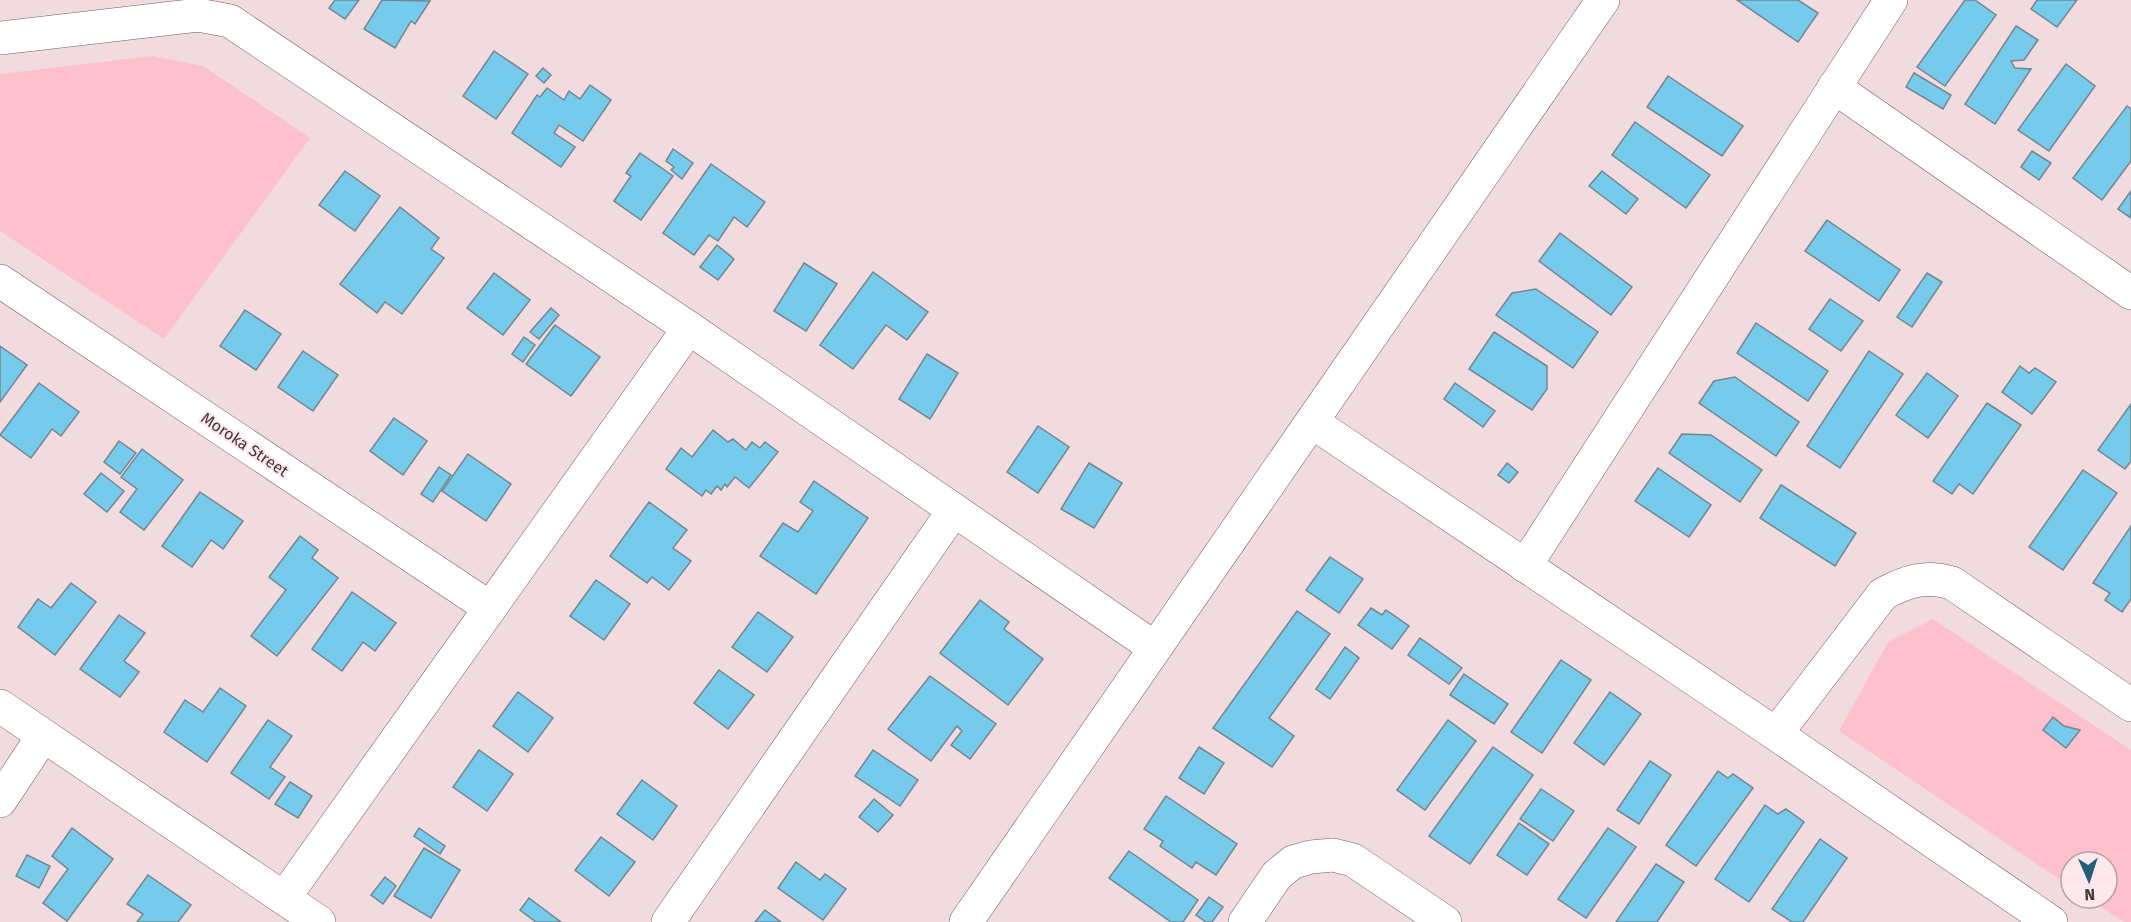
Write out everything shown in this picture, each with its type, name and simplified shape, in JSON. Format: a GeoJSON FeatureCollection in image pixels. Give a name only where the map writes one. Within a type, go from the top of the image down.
{"type":"FeatureCollection","features":[{"type":"Feature","properties":{"kind":"street"},"geometry":{"type":"LineString","coordinates":[[966,922],[1603,0]]}},
{"type":"Feature","properties":{"kind":"street"},"geometry":{"type":"LineString","coordinates":[[1525,566],[1891,0]]}},
{"type":"Feature","properties":{"kind":"street"},"geometry":{"type":"LineString","coordinates":[[0,38],[198,15],[230,21],[689,327],[1155,648]]}},
{"type":"Feature","properties":{"kind":"street"},"geometry":{"type":"LineString","coordinates":[[1834,87],[2131,293]]}},
{"type":"Feature","properties":{"kind":"street","name":"Moroka Street"},"geometry":{"type":"LineString","coordinates":[[0,280],[490,608]]}},
{"type":"Feature","properties":{"kind":"street"},"geometry":{"type":"LineString","coordinates":[[285,898],[689,327]]}},
{"type":"Feature","properties":{"kind":"street"},"geometry":{"type":"LineString","coordinates":[[1312,422],[2051,922]]}},
{"type":"Feature","properties":{"kind":"street"},"geometry":{"type":"LineString","coordinates":[[668,922],[954,510]]}},
{"type":"Feature","properties":{"kind":"street"},"geometry":{"type":"LineString","coordinates":[[1776,734],[1883,594],[1920,578],[1953,583],[2131,705]]}},
{"type":"Feature","properties":{"kind":"street"},"geometry":{"type":"LineString","coordinates":[[0,706],[319,922]]}},
{"type":"Feature","properties":{"kind":"street"},"geometry":{"type":"LineString","coordinates":[[0,801],[43,736]]}},
{"type":"Feature","properties":{"kind":"street"},"geometry":{"type":"LineString","coordinates":[[1245,922],[1277,875],[1293,862],[1311,856],[1333,855],[1353,860],[1445,922]]}},
{"type":"Feature","properties":{"kind":"shaded area"},"geometry":{"type":"Polygon","coordinates":[[[152,56],[203,66],[310,138],[164,339],[0,231],[0,74],[152,56]]]}},
{"type":"Feature","properties":{"kind":"shaded area"},"geometry":{"type":"Polygon","coordinates":[[[1933,619],[2131,750],[2131,922],[2124,922],[2106,910],[2119,910],[2119,850],[2059,850],[2059,879],[1839,731],[1888,642],[1933,619]]]}},
{"type":"Feature","properties":{"kind":"building"},"geometry":{"type":"Polygon","coordinates":[[[335,0],[359,0],[345,19],[329,8],[335,0]]]}},
{"type":"Feature","properties":{"kind":"building"},"geometry":{"type":"Polygon","coordinates":[[[382,0],[430,1],[415,24],[411,21],[395,48],[364,29],[382,0]]]}},
{"type":"Feature","properties":{"kind":"building"},"geometry":{"type":"Polygon","coordinates":[[[1737,0],[1798,0],[1818,13],[1798,42],[1737,0]]]}},
{"type":"Feature","properties":{"kind":"building"},"geometry":{"type":"Polygon","coordinates":[[[1965,0],[1975,0],[1996,15],[1945,86],[1917,67],[1965,0]]]}},
{"type":"Feature","properties":{"kind":"building"},"geometry":{"type":"Polygon","coordinates":[[[2037,0],[2077,0],[2057,27],[2031,9],[2037,0]]]}},
{"type":"Feature","properties":{"kind":"building"},"geometry":{"type":"Polygon","coordinates":[[[2016,26],[2038,40],[2024,60],[2011,61],[2015,68],[2031,69],[1995,124],[1965,104],[2016,26]]]}},
{"type":"Feature","properties":{"kind":"building"},"geometry":{"type":"Polygon","coordinates":[[[494,51],[528,74],[496,119],[463,96],[494,51]]]}},
{"type":"Feature","properties":{"kind":"building"},"geometry":{"type":"Polygon","coordinates":[[[2066,64],[2095,86],[2049,151],[2018,130],[2066,64]]]}},
{"type":"Feature","properties":{"kind":"building"},"geometry":{"type":"Polygon","coordinates":[[[543,68],[551,75],[544,83],[536,76],[543,68]]]}},
{"type":"Feature","properties":{"kind":"building"},"geometry":{"type":"Polygon","coordinates":[[[1914,73],[1951,95],[1943,109],[1906,87],[1914,73]]]}},
{"type":"Feature","properties":{"kind":"building"},"geometry":{"type":"Polygon","coordinates":[[[1668,76],[1743,126],[1722,156],[1647,107],[1668,76]]]}},
{"type":"Feature","properties":{"kind":"building"},"geometry":{"type":"Polygon","coordinates":[[[590,85],[611,100],[583,141],[559,125],[554,133],[575,147],[561,167],[512,133],[537,95],[540,97],[547,88],[564,100],[569,91],[580,99],[590,85]]]}},
{"type":"Feature","properties":{"kind":"building"},"geometry":{"type":"Polygon","coordinates":[[[2127,106],[2131,109],[2131,161],[2102,200],[2073,178],[2127,106]]]}},
{"type":"Feature","properties":{"kind":"building"},"geometry":{"type":"Polygon","coordinates":[[[1635,122],[1710,175],[1686,208],[1612,155],[1635,122]]]}},
{"type":"Feature","properties":{"kind":"building"},"geometry":{"type":"Polygon","coordinates":[[[673,149],[693,163],[682,179],[671,170],[674,167],[666,161],[673,149]]]}},
{"type":"Feature","properties":{"kind":"building"},"geometry":{"type":"Polygon","coordinates":[[[2032,151],[2051,163],[2039,180],[2021,167],[2032,151]]]}},
{"type":"Feature","properties":{"kind":"building"},"geometry":{"type":"Polygon","coordinates":[[[640,153],[673,176],[641,220],[614,201],[631,176],[626,173],[640,153]]]}},
{"type":"Feature","properties":{"kind":"building"},"geometry":{"type":"Polygon","coordinates":[[[711,164],[765,202],[747,227],[734,217],[718,241],[709,235],[694,255],[663,233],[711,164]]]}},
{"type":"Feature","properties":{"kind":"building"},"geometry":{"type":"Polygon","coordinates":[[[345,171],[380,196],[355,231],[319,205],[345,171]]]}},
{"type":"Feature","properties":{"kind":"building"},"geometry":{"type":"Polygon","coordinates":[[[1602,171],[1638,199],[1626,214],[1589,186],[1602,171]]]}},
{"type":"Feature","properties":{"kind":"building"},"geometry":{"type":"Polygon","coordinates":[[[2131,191],[2131,218],[2118,209],[2131,191]]]}},
{"type":"Feature","properties":{"kind":"building"},"geometry":{"type":"Polygon","coordinates":[[[400,207],[439,238],[431,249],[444,258],[402,314],[385,302],[377,313],[340,284],[400,207]]]}},
{"type":"Feature","properties":{"kind":"building"},"geometry":{"type":"Polygon","coordinates":[[[1827,220],[1900,270],[1879,301],[1805,251],[1827,220]]]}},
{"type":"Feature","properties":{"kind":"building"},"geometry":{"type":"Polygon","coordinates":[[[1560,233],[1632,287],[1611,315],[1539,261],[1560,233]]]}},
{"type":"Feature","properties":{"kind":"building"},"geometry":{"type":"Polygon","coordinates":[[[717,245],[734,259],[718,280],[700,267],[717,245]]]}},
{"type":"Feature","properties":{"kind":"building"},"geometry":{"type":"Polygon","coordinates":[[[804,263],[837,284],[806,331],[774,311],[804,263]]]}},
{"type":"Feature","properties":{"kind":"building"},"geometry":{"type":"Polygon","coordinates":[[[873,272],[928,312],[907,340],[886,325],[853,369],[820,345],[873,272]]]}},
{"type":"Feature","properties":{"kind":"building"},"geometry":{"type":"Polygon","coordinates":[[[494,273],[530,300],[503,335],[467,308],[494,273]]]}},
{"type":"Feature","properties":{"kind":"building"},"geometry":{"type":"Polygon","coordinates":[[[1927,273],[1942,282],[1912,327],[1897,317],[1927,273]]]}},
{"type":"Feature","properties":{"kind":"building"},"geometry":{"type":"Polygon","coordinates":[[[1536,289],[1598,332],[1573,368],[1496,315],[1512,293],[1536,289]]]}},
{"type":"Feature","properties":{"kind":"building"},"geometry":{"type":"Polygon","coordinates":[[[1830,299],[1863,321],[1841,351],[1809,329],[1830,299]]]}},
{"type":"Feature","properties":{"kind":"building"},"geometry":{"type":"Polygon","coordinates":[[[551,308],[559,315],[539,339],[530,332],[551,308]]]}},
{"type":"Feature","properties":{"kind":"building"},"geometry":{"type":"Polygon","coordinates":[[[245,310],[281,334],[256,370],[220,346],[245,310]]]}},
{"type":"Feature","properties":{"kind":"building"},"geometry":{"type":"Polygon","coordinates":[[[1756,323],[1828,371],[1808,401],[1737,353],[1756,323]]]}},
{"type":"Feature","properties":{"kind":"building"},"geometry":{"type":"Polygon","coordinates":[[[555,325],[600,357],[571,396],[526,364],[555,325]]]}},
{"type":"Feature","properties":{"kind":"building"},"geometry":{"type":"Polygon","coordinates":[[[1494,332],[1547,366],[1547,389],[1532,410],[1469,369],[1494,332]]]}},
{"type":"Feature","properties":{"kind":"building"},"geometry":{"type":"Polygon","coordinates":[[[524,337],[535,345],[523,362],[512,354],[524,337]]]}},
{"type":"Feature","properties":{"kind":"building"},"geometry":{"type":"Polygon","coordinates":[[[0,346],[27,365],[0,402],[0,346]]]}},
{"type":"Feature","properties":{"kind":"building"},"geometry":{"type":"Polygon","coordinates":[[[303,351],[338,375],[313,411],[278,387],[303,351]]]}},
{"type":"Feature","properties":{"kind":"building"},"geometry":{"type":"Polygon","coordinates":[[[1869,351],[1903,374],[1840,468],[1807,446],[1869,351]]]}},
{"type":"Feature","properties":{"kind":"building"},"geometry":{"type":"Polygon","coordinates":[[[927,354],[958,373],[930,419],[899,399],[927,354]]]}},
{"type":"Feature","properties":{"kind":"building"},"geometry":{"type":"Polygon","coordinates":[[[2020,366],[2029,373],[2035,368],[2056,382],[2032,414],[2002,392],[2020,366]]]}},
{"type":"Feature","properties":{"kind":"building"},"geometry":{"type":"Polygon","coordinates":[[[1927,373],[1958,396],[1928,438],[1896,415],[1927,373]]]}},
{"type":"Feature","properties":{"kind":"building"},"geometry":{"type":"Polygon","coordinates":[[[1735,377],[1799,422],[1776,456],[1699,403],[1714,381],[1735,377]]]}},
{"type":"Feature","properties":{"kind":"building"},"geometry":{"type":"Polygon","coordinates":[[[39,383],[79,412],[61,436],[52,429],[31,458],[0,435],[39,383]]]}},
{"type":"Feature","properties":{"kind":"building"},"geometry":{"type":"Polygon","coordinates":[[[1455,383],[1495,411],[1483,427],[1444,399],[1455,383]]]}},
{"type":"Feature","properties":{"kind":"building"},"geometry":{"type":"Polygon","coordinates":[[[1987,403],[2021,425],[1973,494],[1959,484],[1952,494],[1933,481],[1987,403]]]}},
{"type":"Feature","properties":{"kind":"building"},"geometry":{"type":"Polygon","coordinates":[[[2131,404],[2131,461],[2125,469],[2098,450],[2131,404]]]}},
{"type":"Feature","properties":{"kind":"building"},"geometry":{"type":"Polygon","coordinates":[[[394,418],[427,441],[403,475],[370,451],[394,418]]]}},
{"type":"Feature","properties":{"kind":"building"},"geometry":{"type":"Polygon","coordinates":[[[1038,426],[1069,447],[1038,493],[1007,472],[1038,426]]]}},
{"type":"Feature","properties":{"kind":"building"},"geometry":{"type":"Polygon","coordinates":[[[713,430],[728,442],[733,439],[746,450],[752,442],[760,448],[765,442],[778,452],[749,488],[735,477],[727,487],[725,484],[721,490],[717,486],[711,494],[706,490],[702,496],[666,469],[681,448],[692,457],[713,430]]]}},
{"type":"Feature","properties":{"kind":"building"},"geometry":{"type":"Polygon","coordinates":[[[1682,434],[1711,435],[1762,470],[1740,502],[1669,453],[1682,434]]]}},
{"type":"Feature","properties":{"kind":"building"},"geometry":{"type":"Polygon","coordinates":[[[119,441],[136,453],[120,474],[104,462],[119,441]]]}},
{"type":"Feature","properties":{"kind":"building"},"geometry":{"type":"Polygon","coordinates":[[[142,449],[183,480],[144,530],[120,512],[137,489],[121,477],[142,449]]]}},
{"type":"Feature","properties":{"kind":"building"},"geometry":{"type":"Polygon","coordinates":[[[468,454],[511,484],[486,521],[442,491],[468,454]]]}},
{"type":"Feature","properties":{"kind":"building"},"geometry":{"type":"Polygon","coordinates":[[[1089,463],[1122,483],[1094,528],[1061,509],[1089,463]]]}},
{"type":"Feature","properties":{"kind":"building"},"geometry":{"type":"Polygon","coordinates":[[[1507,463],[1518,472],[1509,483],[1498,475],[1507,463]]]}},
{"type":"Feature","properties":{"kind":"building"},"geometry":{"type":"Polygon","coordinates":[[[439,467],[451,475],[433,502],[421,494],[439,467]]]}},
{"type":"Feature","properties":{"kind":"building"},"geometry":{"type":"Polygon","coordinates":[[[1658,468],[1711,505],[1689,537],[1635,501],[1658,468]]]}},
{"type":"Feature","properties":{"kind":"building"},"geometry":{"type":"Polygon","coordinates":[[[2083,470],[2117,493],[2063,570],[2029,547],[2083,470]]]}},
{"type":"Feature","properties":{"kind":"building"},"geometry":{"type":"Polygon","coordinates":[[[101,473],[124,491],[107,512],[84,494],[101,473]]]}},
{"type":"Feature","properties":{"kind":"building"},"geometry":{"type":"Polygon","coordinates":[[[814,481],[868,518],[816,594],[760,556],[783,523],[798,532],[813,511],[800,502],[814,481]]]}},
{"type":"Feature","properties":{"kind":"building"},"geometry":{"type":"Polygon","coordinates":[[[1781,485],[1856,533],[1835,566],[1760,518],[1781,485]]]}},
{"type":"Feature","properties":{"kind":"building"},"geometry":{"type":"Polygon","coordinates":[[[200,492],[243,521],[223,549],[211,540],[192,567],[162,546],[200,492]]]}},
{"type":"Feature","properties":{"kind":"building"},"geometry":{"type":"Polygon","coordinates":[[[649,502],[687,530],[673,548],[691,561],[669,590],[652,577],[647,583],[610,556],[649,502]]]}},
{"type":"Feature","properties":{"kind":"building"},"geometry":{"type":"Polygon","coordinates":[[[2131,526],[2131,599],[2122,612],[2105,600],[2110,593],[2093,583],[2131,526]]]}},
{"type":"Feature","properties":{"kind":"building"},"geometry":{"type":"Polygon","coordinates":[[[300,536],[318,550],[312,558],[338,578],[277,656],[251,636],[286,590],[269,577],[300,536]]]}},
{"type":"Feature","properties":{"kind":"building"},"geometry":{"type":"Polygon","coordinates":[[[1330,557],[1363,579],[1339,613],[1306,590],[1330,557]]]}},
{"type":"Feature","properties":{"kind":"building"},"geometry":{"type":"Polygon","coordinates":[[[596,580],[630,604],[604,640],[570,616],[596,580]]]}},
{"type":"Feature","properties":{"kind":"building"},"geometry":{"type":"Polygon","coordinates":[[[71,583],[96,602],[55,655],[18,627],[38,599],[51,608],[71,583]]]}},
{"type":"Feature","properties":{"kind":"building"},"geometry":{"type":"Polygon","coordinates":[[[352,592],[396,623],[375,651],[363,642],[342,671],[312,649],[352,592]]]}},
{"type":"Feature","properties":{"kind":"building"},"geometry":{"type":"Polygon","coordinates":[[[980,600],[1009,622],[1004,629],[1043,659],[1008,705],[940,653],[980,600]]]}},
{"type":"Feature","properties":{"kind":"building"},"geometry":{"type":"Polygon","coordinates":[[[1371,608],[1382,615],[1386,610],[1409,626],[1392,649],[1358,625],[1371,608]]]}},
{"type":"Feature","properties":{"kind":"building"},"geometry":{"type":"Polygon","coordinates":[[[1297,611],[1330,634],[1269,718],[1294,736],[1272,767],[1213,728],[1297,611]]]}},
{"type":"Feature","properties":{"kind":"building"},"geometry":{"type":"Polygon","coordinates":[[[758,612],[793,637],[767,672],[732,647],[758,612]]]}},
{"type":"Feature","properties":{"kind":"building"},"geometry":{"type":"Polygon","coordinates":[[[119,615],[145,633],[124,661],[139,672],[120,697],[80,669],[119,615]]]}},
{"type":"Feature","properties":{"kind":"building"},"geometry":{"type":"Polygon","coordinates":[[[1420,638],[1462,668],[1449,684],[1408,655],[1420,638]]]}},
{"type":"Feature","properties":{"kind":"building"},"geometry":{"type":"Polygon","coordinates":[[[1345,647],[1359,658],[1330,699],[1316,689],[1345,647]]]}},
{"type":"Feature","properties":{"kind":"building"},"geometry":{"type":"Polygon","coordinates":[[[1561,660],[1591,680],[1542,753],[1511,732],[1561,660]]]}},
{"type":"Feature","properties":{"kind":"building"},"geometry":{"type":"Polygon","coordinates":[[[719,670],[754,695],[728,729],[694,703],[719,670]]]}},
{"type":"Feature","properties":{"kind":"building"},"geometry":{"type":"Polygon","coordinates":[[[1464,674],[1508,704],[1494,724],[1450,695],[1464,674]]]}},
{"type":"Feature","properties":{"kind":"building"},"geometry":{"type":"Polygon","coordinates":[[[930,676],[996,724],[970,759],[951,745],[962,731],[957,726],[931,761],[888,729],[930,676]]]}},
{"type":"Feature","properties":{"kind":"building"},"geometry":{"type":"Polygon","coordinates":[[[220,688],[246,706],[207,762],[164,732],[185,700],[203,712],[220,688]]]}},
{"type":"Feature","properties":{"kind":"building"},"geometry":{"type":"Polygon","coordinates":[[[518,692],[553,718],[528,752],[493,726],[518,692]]]}},
{"type":"Feature","properties":{"kind":"building"},"geometry":{"type":"Polygon","coordinates":[[[1610,692],[1641,714],[1604,765],[1574,743],[1610,692]]]}},
{"type":"Feature","properties":{"kind":"building"},"geometry":{"type":"Polygon","coordinates":[[[2053,717],[2064,726],[2080,730],[2066,748],[2043,730],[2053,717]]]}},
{"type":"Feature","properties":{"kind":"building"},"geometry":{"type":"Polygon","coordinates":[[[268,720],[292,736],[270,767],[285,777],[269,799],[231,773],[268,720]]]}},
{"type":"Feature","properties":{"kind":"building"},"geometry":{"type":"Polygon","coordinates":[[[1448,720],[1476,741],[1425,810],[1397,790],[1448,720]]]}},
{"type":"Feature","properties":{"kind":"building"},"geometry":{"type":"Polygon","coordinates":[[[1199,747],[1224,763],[1204,794],[1179,778],[1199,747]]]}},
{"type":"Feature","properties":{"kind":"building"},"geometry":{"type":"Polygon","coordinates":[[[1493,747],[1533,775],[1470,864],[1429,836],[1493,747]]]}},
{"type":"Feature","properties":{"kind":"building"},"geometry":{"type":"Polygon","coordinates":[[[479,750],[513,774],[487,811],[453,787],[479,750]]]}},
{"type":"Feature","properties":{"kind":"building"},"geometry":{"type":"Polygon","coordinates":[[[873,750],[918,780],[900,806],[855,776],[873,750]]]}},
{"type":"Feature","properties":{"kind":"building"},"geometry":{"type":"Polygon","coordinates":[[[1650,761],[1671,775],[1639,824],[1617,810],[1650,761]]]}},
{"type":"Feature","properties":{"kind":"building"},"geometry":{"type":"Polygon","coordinates":[[[1718,771],[1728,778],[1733,774],[1753,788],[1696,866],[1666,845],[1718,771]]]}},
{"type":"Feature","properties":{"kind":"building"},"geometry":{"type":"Polygon","coordinates":[[[642,780],[677,806],[653,840],[617,814],[642,780]]]}},
{"type":"Feature","properties":{"kind":"building"},"geometry":{"type":"Polygon","coordinates":[[[290,782],[312,796],[298,818],[275,804],[290,782]]]}},
{"type":"Feature","properties":{"kind":"building"},"geometry":{"type":"Polygon","coordinates":[[[1541,789],[1574,811],[1553,841],[1520,819],[1541,789]]]}},
{"type":"Feature","properties":{"kind":"building"},"geometry":{"type":"Polygon","coordinates":[[[1166,796],[1237,844],[1216,875],[1196,862],[1192,868],[1160,846],[1163,841],[1144,829],[1166,796]]]}},
{"type":"Feature","properties":{"kind":"building"},"geometry":{"type":"Polygon","coordinates":[[[874,799],[893,815],[878,832],[859,817],[874,799]]]}},
{"type":"Feature","properties":{"kind":"building"},"geometry":{"type":"Polygon","coordinates":[[[1765,805],[1778,814],[1786,809],[1804,822],[1749,902],[1715,879],[1765,805]]]}},
{"type":"Feature","properties":{"kind":"building"},"geometry":{"type":"Polygon","coordinates":[[[1519,823],[1549,844],[1527,875],[1497,855],[1519,823]]]}},
{"type":"Feature","properties":{"kind":"building"},"geometry":{"type":"Polygon","coordinates":[[[72,828],[113,859],[67,921],[43,903],[68,869],[52,856],[72,828]]]}},
{"type":"Feature","properties":{"kind":"building"},"geometry":{"type":"Polygon","coordinates":[[[419,828],[445,846],[440,854],[414,836],[419,828]]]}},
{"type":"Feature","properties":{"kind":"building"},"geometry":{"type":"Polygon","coordinates":[[[1608,828],[1636,847],[1586,918],[1558,899],[1608,828]]]}},
{"type":"Feature","properties":{"kind":"building"},"geometry":{"type":"Polygon","coordinates":[[[601,837],[635,862],[609,896],[575,870],[601,837]]]}},
{"type":"Feature","properties":{"kind":"building"},"geometry":{"type":"Polygon","coordinates":[[[1820,839],[1847,858],[1803,922],[1792,922],[1772,909],[1820,839]]]}},
{"type":"Feature","properties":{"kind":"building"},"geometry":{"type":"Polygon","coordinates":[[[424,848],[460,870],[431,918],[394,896],[424,848]]]}},
{"type":"Feature","properties":{"kind":"building"},"geometry":{"type":"Polygon","coordinates":[[[1129,851],[1198,900],[1183,922],[1171,922],[1109,878],[1129,851]]]}},
{"type":"Feature","properties":{"kind":"building"},"geometry":{"type":"Polygon","coordinates":[[[27,855],[50,866],[39,888],[16,876],[27,855]]]}},
{"type":"Feature","properties":{"kind":"building"},"geometry":{"type":"Polygon","coordinates":[[[796,862],[820,880],[825,874],[846,889],[823,920],[778,888],[796,862]]]}},
{"type":"Feature","properties":{"kind":"building"},"geometry":{"type":"Polygon","coordinates":[[[1656,864],[1684,882],[1657,922],[1616,922],[1656,864]]]}},
{"type":"Feature","properties":{"kind":"building"},"geometry":{"type":"Polygon","coordinates":[[[148,875],[191,905],[178,922],[137,922],[143,914],[127,904],[148,875]]]}},
{"type":"Feature","properties":{"kind":"building"},"geometry":{"type":"Polygon","coordinates":[[[385,877],[396,886],[383,904],[371,895],[385,877]]]}},
{"type":"Feature","properties":{"kind":"building"},"geometry":{"type":"Polygon","coordinates":[[[1209,897],[1223,907],[1212,922],[1206,922],[1196,915],[1209,897]]]}},
{"type":"Feature","properties":{"kind":"building"},"geometry":{"type":"Polygon","coordinates":[[[529,898],[561,922],[536,922],[520,910],[529,898]]]}},
{"type":"Feature","properties":{"kind":"building"},"geometry":{"type":"Polygon","coordinates":[[[765,910],[781,922],[755,922],[765,910]]]}}]}
